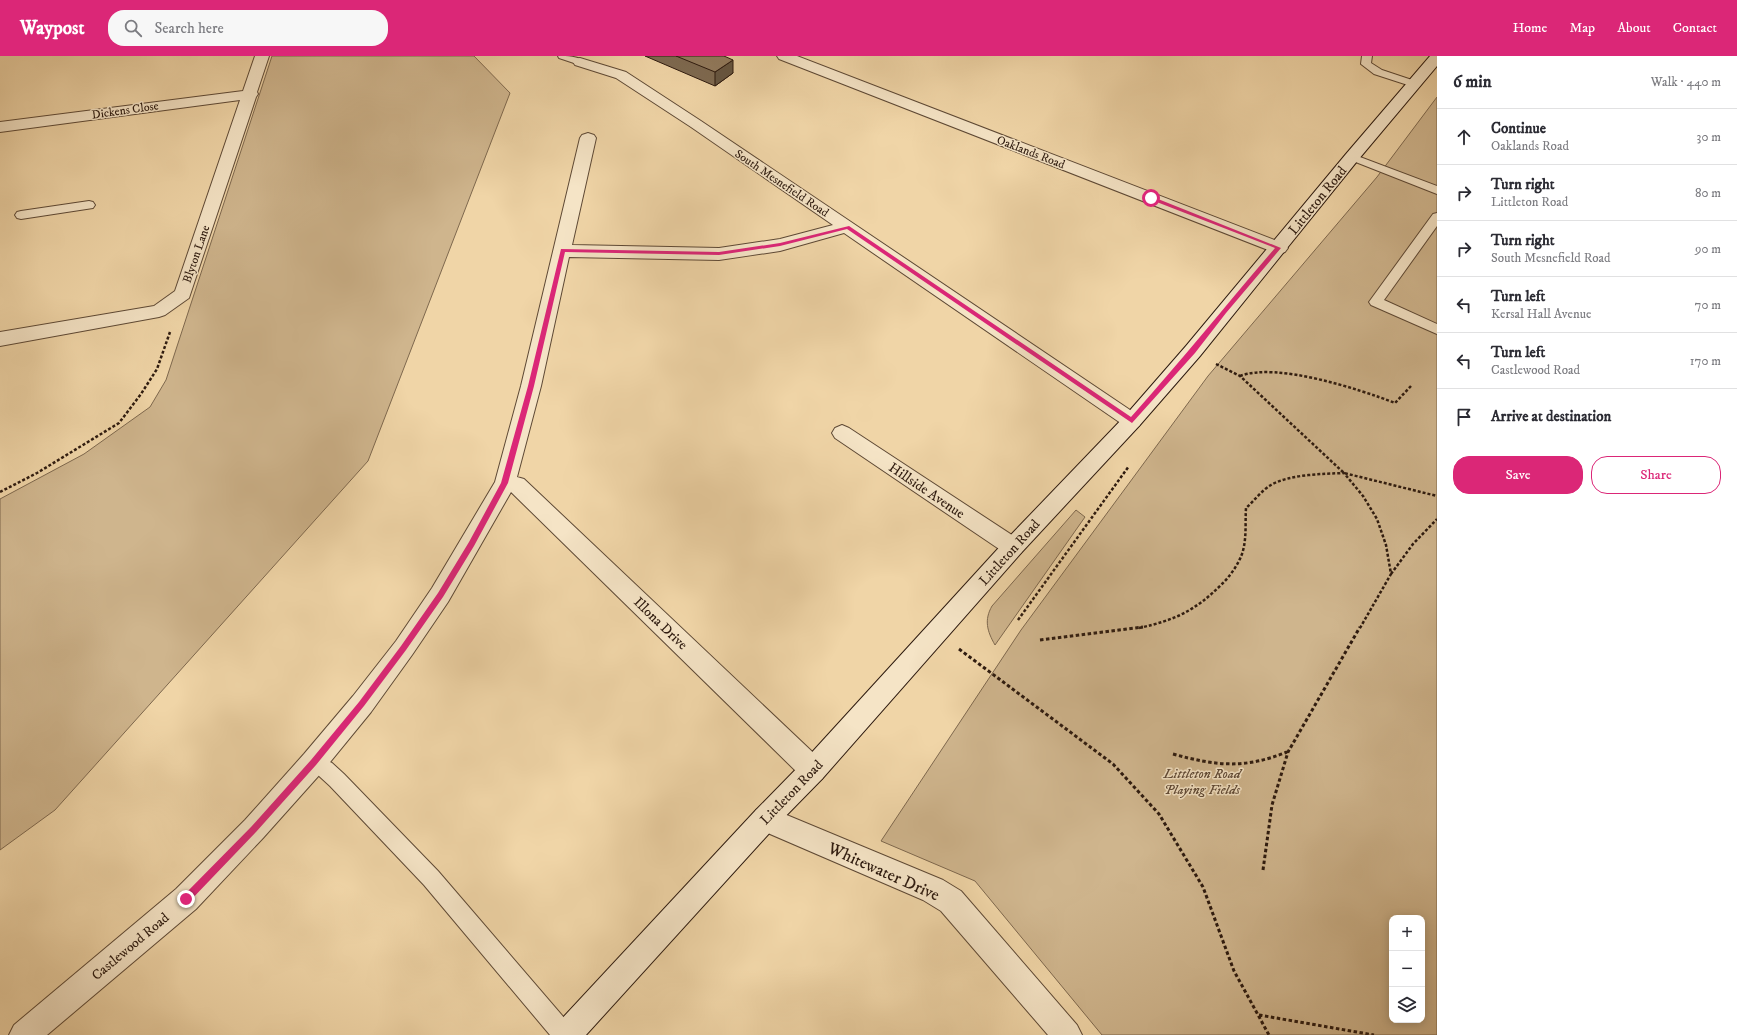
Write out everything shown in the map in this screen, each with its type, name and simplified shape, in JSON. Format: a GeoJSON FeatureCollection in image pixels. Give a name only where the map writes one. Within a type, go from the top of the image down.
{"type":"FeatureCollection","features":[{"type":"Feature","properties":{"kind":"street","name":"Blyton Lane"},"geometry":{"type":"LineString","coordinates":[[0,339],[159,311],[183,294],[251,94],[262,56]]}},
{"type":"Feature","properties":{"kind":"street","name":"Oaklands Road"},"geometry":{"type":"LineString","coordinates":[[784,56],[1279,248]]}},
{"type":"Feature","properties":{"kind":"street","name":"Littleton Road"},"geometry":{"type":"LineString","coordinates":[[565,1035],[765,819],[813,770],[1013,547],[1132,421],[1193,351],[1224,311],[1279,248],[1352,157],[1437,57]]}},
{"type":"Feature","properties":{"kind":"street","name":"South Mesnefield Road"},"geometry":{"type":"LineString","coordinates":[[580,62],[621,75],[1132,421]]}},
{"type":"Feature","properties":{"kind":"street","name":"Dickens Close"},"geometry":{"type":"LineString","coordinates":[[0,127],[251,94]]}},
{"type":"Feature","properties":{"kind":"street","name":"Castlewood Road"},"geometry":{"type":"LineString","coordinates":[[24,1035],[186,899],[254,829],[314,763],[362,704],[404,648],[440,595],[468,550],[504,483],[531,386],[588,138]]}},
{"type":"Feature","properties":{"kind":"street"},"geometry":{"type":"LineString","coordinates":[[563,251],[719,254],[780,245],[847,228]]}},
{"type":"Feature","properties":{"kind":"street","name":"Hillside Avenue"},"geometry":{"type":"LineString","coordinates":[[842,433],[1013,547]]}},
{"type":"Feature","properties":{"kind":"street","name":"Illona Drive"},"geometry":{"type":"LineString","coordinates":[[504,483],[517,485],[813,770]]}},
{"type":"Feature","properties":{"kind":"street","name":"Whitewater Drive"},"geometry":{"type":"LineString","coordinates":[[765,819],[933,890],[951,901],[1067,1035]]}},
{"type":"Feature","properties":{"kind":"lane","name":"South Mesnefield Road"},"geometry":{"type":"LineString","coordinates":[[564,56],[580,62]]}},
{"type":"Feature","properties":{"kind":"lane"},"geometry":{"type":"LineString","coordinates":[[1367,56],[1366,64],[1373,69],[1414,84]]}},
{"type":"Feature","properties":{"kind":"lane"},"geometry":{"type":"LineString","coordinates":[[1352,157],[1437,190]]}},
{"type":"Feature","properties":{"kind":"lane"},"geometry":{"type":"LineString","coordinates":[[21,215],[89,205]]}},
{"type":"Feature","properties":{"kind":"lane"},"geometry":{"type":"LineString","coordinates":[[1437,217],[1376,302],[1437,329]]}},
{"type":"Feature","properties":{"kind":"lane"},"geometry":{"type":"LineString","coordinates":[[314,763],[325,769],[337,780],[431,878],[565,1035]]}},
{"type":"Feature","properties":{"kind":"path"},"geometry":{"type":"LineString","coordinates":[[0,492],[37,473],[119,423],[141,394],[157,368],[183,294]]}},
{"type":"Feature","properties":{"kind":"path"},"geometry":{"type":"LineString","coordinates":[[1193,351],[1240,376],[1257,394],[1344,472],[1367,501],[1378,519],[1390,554],[1391,574]]}},
{"type":"Feature","properties":{"kind":"path"},"geometry":{"type":"LineString","coordinates":[[1240,376],[1258,371],[1311,377],[1367,391],[1395,403],[1411,386]]}},
{"type":"Feature","properties":{"kind":"path"},"geometry":{"type":"LineString","coordinates":[[1018,620],[1133,460]]}},
{"type":"Feature","properties":{"kind":"path"},"geometry":{"type":"LineString","coordinates":[[1040,640],[1081,634],[1127,630],[1155,625],[1181,616],[1208,598],[1220,588],[1234,570],[1243,551],[1246,508],[1271,485],[1299,476],[1344,472],[1437,496]]}},
{"type":"Feature","properties":{"kind":"path"},"geometry":{"type":"LineString","coordinates":[[1263,870],[1272,805],[1288,752],[1391,574],[1413,544],[1437,519]]}},
{"type":"Feature","properties":{"kind":"path"},"geometry":{"type":"LineString","coordinates":[[937,633],[1113,764],[1159,814],[1203,887],[1234,971],[1269,1035]]}},
{"type":"Feature","properties":{"kind":"path"},"geometry":{"type":"LineString","coordinates":[[1173,754],[1204,763],[1231,766],[1252,764],[1271,759],[1288,752]]}},
{"type":"Feature","properties":{"kind":"path"},"geometry":{"type":"LineString","coordinates":[[1259,1015],[1374,1035]]}},
{"type":"Feature","properties":{"kind":"green space"},"geometry":{"type":"Polygon","coordinates":[[[272,56],[474,56],[510,93],[368,461],[55,810],[0,850],[0,499],[84,454],[150,407],[166,380],[272,56]]]}},
{"type":"Feature","properties":{"kind":"green space","name":"Littleton Road Playing Fields"},"geometry":{"type":"Polygon","coordinates":[[[1437,97],[1437,1035],[1102,1035],[975,881],[881,841],[1021,630],[1208,376],[1377,177],[1437,97]]]}},
{"type":"Feature","properties":{"kind":"green space"},"geometry":{"type":"Polygon","coordinates":[[[1076,510],[1085,517],[995,645],[988,630],[987,621],[992,606],[1076,510]]]}},
{"type":"Feature","properties":{"kind":"building"},"geometry":{"type":"Polygon","coordinates":[[[676,56],[724,56],[733,60],[715,72],[676,56]]]}},
{"type":"Feature","properties":{"kind":"route"},"geometry":{"type":"LineString","coordinates":[[186,899],[254,829],[314,763],[362,704],[404,648],[440,595],[471,544],[504,483],[531,386],[563,251],[719,254],[780,245],[847,228],[1132,421],[1279,248],[1151,198]]}}]}
